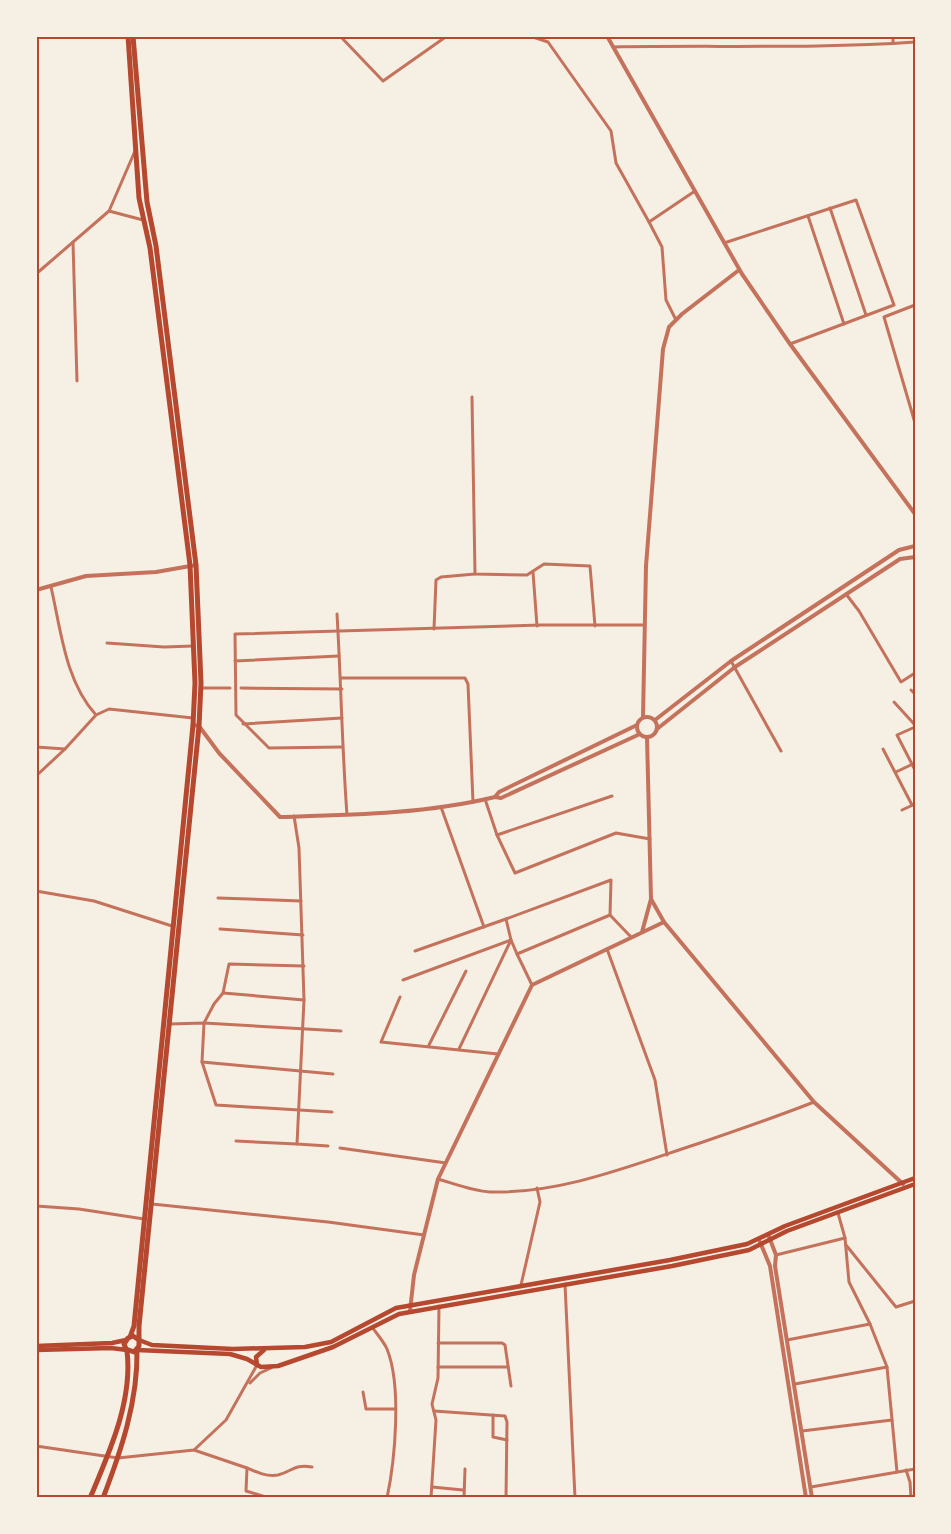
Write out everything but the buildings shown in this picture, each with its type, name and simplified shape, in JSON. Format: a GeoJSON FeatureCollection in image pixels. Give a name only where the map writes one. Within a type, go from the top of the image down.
{"type":"FeatureCollection","features":[{"type":"Feature","properties":{"kind":"main road"},"geometry":{"type":"LineString","coordinates":[[90,1498],[107,1456],[123,1405],[129,1365],[127,1350],[124,1346],[134,1326],[172,926],[196,726],[194,718],[193,565],[150,248],[139,198],[128,36]]}},
{"type":"Feature","properties":{"kind":"main road"},"geometry":{"type":"LineString","coordinates":[[103,1498],[118,1458],[130,1410],[137,1366],[200,688],[193,565],[156,246],[148,202],[133,36]]}},
{"type":"Feature","properties":{"kind":"main road"},"geometry":{"type":"LineString","coordinates":[[36,1346],[112,1343],[128,1338],[152,1344],[268,1349],[304,1347],[330,1342],[396,1308],[670,1260],[747,1244],[785,1226],[915,1178]]}},
{"type":"Feature","properties":{"kind":"main road"},"geometry":{"type":"LineString","coordinates":[[36,1350],[111,1348],[230,1354],[271,1368],[333,1347],[398,1314],[410,1311],[672,1266],[749,1250],[787,1231],[838,1214],[915,1184]]}},
{"type":"Feature","properties":{"kind":"main road"},"geometry":{"type":"LineString","coordinates":[[330,1342],[333,1347]]}},
{"type":"Feature","properties":{"kind":"main road"},"geometry":{"type":"LineString","coordinates":[[304,1347],[308,1349],[307,1355]]}},
{"type":"Feature","properties":{"kind":"main road"},"geometry":{"type":"LineString","coordinates":[[257,1364],[258,1354],[268,1349]]}},
{"type":"Feature","properties":{"kind":"street"},"geometry":{"type":"LineString","coordinates":[[340,36],[383,81],[448,36]]}},
{"type":"Feature","properties":{"kind":"street"},"geometry":{"type":"LineString","coordinates":[[530,36],[548,42],[612,131],[616,163],[662,247],[666,300],[676,320]]}},
{"type":"Feature","properties":{"kind":"street"},"geometry":{"type":"LineString","coordinates":[[608,36],[739,270],[790,344],[915,514]]}},
{"type":"Feature","properties":{"kind":"street"},"geometry":{"type":"LineString","coordinates":[[893,36],[893,43]]}},
{"type":"Feature","properties":{"kind":"street"},"geometry":{"type":"LineString","coordinates":[[614,47],[698,45],[796,47],[915,42]]}},
{"type":"Feature","properties":{"kind":"street"},"geometry":{"type":"LineString","coordinates":[[36,274],[109,211],[135,150]]}},
{"type":"Feature","properties":{"kind":"street"},"geometry":{"type":"LineString","coordinates":[[649,222],[695,191]]}},
{"type":"Feature","properties":{"kind":"street"},"geometry":{"type":"LineString","coordinates":[[724,243],[856,200],[894,305],[790,344]]}},
{"type":"Feature","properties":{"kind":"street"},"geometry":{"type":"LineString","coordinates":[[830,208],[866,315]]}},
{"type":"Feature","properties":{"kind":"street"},"geometry":{"type":"LineString","coordinates":[[109,211],[143,220]]}},
{"type":"Feature","properties":{"kind":"street"},"geometry":{"type":"LineString","coordinates":[[808,216],[844,324]]}},
{"type":"Feature","properties":{"kind":"street"},"geometry":{"type":"LineString","coordinates":[[73,242],[77,381]]}},
{"type":"Feature","properties":{"kind":"street"},"geometry":{"type":"LineString","coordinates":[[495,797],[499,792],[637,724],[643,717],[647,547],[662,349],[669,327],[739,270]]}},
{"type":"Feature","properties":{"kind":"street"},"geometry":{"type":"LineString","coordinates":[[884,317],[915,305]]}},
{"type":"Feature","properties":{"kind":"street"},"geometry":{"type":"LineString","coordinates":[[882,310],[915,422]]}},
{"type":"Feature","properties":{"kind":"street"},"geometry":{"type":"LineString","coordinates":[[472,397],[474,574]]}},
{"type":"Feature","properties":{"kind":"street"},"geometry":{"type":"LineString","coordinates":[[654,720],[731,661],[899,550],[915,546]]}},
{"type":"Feature","properties":{"kind":"street"},"geometry":{"type":"LineString","coordinates":[[196,726],[280,817],[348,815],[441,806],[495,797],[502,798],[640,734],[647,737],[653,735],[657,729],[735,667],[900,560],[915,557]]}},
{"type":"Feature","properties":{"kind":"street"},"geometry":{"type":"LineString","coordinates":[[434,629],[436,580],[441,576],[474,574],[527,575],[544,564],[590,566],[595,626]]}},
{"type":"Feature","properties":{"kind":"street"},"geometry":{"type":"LineString","coordinates":[[36,590],[86,576],[156,572],[193,565]]}},
{"type":"Feature","properties":{"kind":"street"},"geometry":{"type":"LineString","coordinates":[[534,572],[537,626]]}},
{"type":"Feature","properties":{"kind":"street"},"geometry":{"type":"LineString","coordinates":[[51,587],[67,661],[84,702],[96,715]]}},
{"type":"Feature","properties":{"kind":"street"},"geometry":{"type":"LineString","coordinates":[[846,594],[859,611],[901,682],[915,673]]}},
{"type":"Feature","properties":{"kind":"street"},"geometry":{"type":"LineString","coordinates":[[337,614],[342,689],[342,747],[348,815]]}},
{"type":"Feature","properties":{"kind":"street"},"geometry":{"type":"LineString","coordinates":[[342,747],[269,748],[242,724],[236,715],[235,634],[644,625]]}},
{"type":"Feature","properties":{"kind":"street"},"geometry":{"type":"LineString","coordinates":[[106,642],[164,647],[194,646]]}},
{"type":"Feature","properties":{"kind":"street"},"geometry":{"type":"LineString","coordinates":[[235,661],[339,656]]}},
{"type":"Feature","properties":{"kind":"street"},"geometry":{"type":"LineString","coordinates":[[731,661],[781,751]]}},
{"type":"Feature","properties":{"kind":"street"},"geometry":{"type":"LineString","coordinates":[[341,678],[465,678],[468,684],[473,802]]}},
{"type":"Feature","properties":{"kind":"street"},"geometry":{"type":"LineString","coordinates":[[200,688],[230,688]]}},
{"type":"Feature","properties":{"kind":"street"},"geometry":{"type":"LineString","coordinates":[[241,688],[342,689]]}},
{"type":"Feature","properties":{"kind":"street"},"geometry":{"type":"LineString","coordinates":[[911,690],[915,694]]}},
{"type":"Feature","properties":{"kind":"street"},"geometry":{"type":"LineString","coordinates":[[894,702],[915,726],[897,735],[914,764],[915,770]]}},
{"type":"Feature","properties":{"kind":"street"},"geometry":{"type":"LineString","coordinates":[[36,776],[96,715],[110,709],[194,718]]}},
{"type":"Feature","properties":{"kind":"street"},"geometry":{"type":"LineString","coordinates":[[643,717],[649,717],[654,720],[657,729]]}},
{"type":"Feature","properties":{"kind":"street"},"geometry":{"type":"LineString","coordinates":[[242,724],[342,718]]}},
{"type":"Feature","properties":{"kind":"street"},"geometry":{"type":"LineString","coordinates":[[637,724],[640,734]]}},
{"type":"Feature","properties":{"kind":"street"},"geometry":{"type":"LineString","coordinates":[[642,932],[651,899],[647,737]]}},
{"type":"Feature","properties":{"kind":"street"},"geometry":{"type":"LineString","coordinates":[[36,747],[65,748]]}},
{"type":"Feature","properties":{"kind":"street"},"geometry":{"type":"LineString","coordinates":[[883,749],[913,805],[902,810]]}},
{"type":"Feature","properties":{"kind":"street"},"geometry":{"type":"LineString","coordinates":[[896,772],[914,764]]}},
{"type":"Feature","properties":{"kind":"street"},"geometry":{"type":"LineString","coordinates":[[497,835],[612,796]]}},
{"type":"Feature","properties":{"kind":"street"},"geometry":{"type":"LineString","coordinates":[[485,799],[497,835],[515,873],[616,833],[650,839]]}},
{"type":"Feature","properties":{"kind":"street"},"geometry":{"type":"LineString","coordinates":[[441,806],[484,927]]}},
{"type":"Feature","properties":{"kind":"street"},"geometry":{"type":"LineString","coordinates":[[294,816],[299,848],[304,966],[297,1144]]}},
{"type":"Feature","properties":{"kind":"street"},"geometry":{"type":"LineString","coordinates":[[415,951],[611,880],[610,915],[631,937]]}},
{"type":"Feature","properties":{"kind":"street"},"geometry":{"type":"LineString","coordinates":[[36,891],[94,901],[172,926]]}},
{"type":"Feature","properties":{"kind":"street"},"geometry":{"type":"LineString","coordinates":[[218,898],[301,902]]}},
{"type":"Feature","properties":{"kind":"street"},"geometry":{"type":"LineString","coordinates":[[651,899],[664,922],[814,1102],[906,1188]]}},
{"type":"Feature","properties":{"kind":"street"},"geometry":{"type":"LineString","coordinates":[[518,954],[610,915]]}},
{"type":"Feature","properties":{"kind":"street"},"geometry":{"type":"LineString","coordinates":[[506,919],[511,940],[532,985]]}},
{"type":"Feature","properties":{"kind":"street"},"geometry":{"type":"LineString","coordinates":[[410,1311],[414,1275],[438,1179],[532,985],[664,922]]}},
{"type":"Feature","properties":{"kind":"street"},"geometry":{"type":"LineString","coordinates":[[220,929],[303,935]]}},
{"type":"Feature","properties":{"kind":"street"},"geometry":{"type":"LineString","coordinates":[[403,980],[511,940]]}},
{"type":"Feature","properties":{"kind":"street"},"geometry":{"type":"LineString","coordinates":[[459,1049],[511,940]]}},
{"type":"Feature","properties":{"kind":"street"},"geometry":{"type":"LineString","coordinates":[[607,949],[655,1080],[667,1154]]}},
{"type":"Feature","properties":{"kind":"street"},"geometry":{"type":"LineString","coordinates":[[304,966],[230,963],[227,969],[223,993],[214,1004],[204,1023],[202,1062],[216,1105],[332,1112]]}},
{"type":"Feature","properties":{"kind":"street"},"geometry":{"type":"LineString","coordinates":[[429,1045],[466,971]]}},
{"type":"Feature","properties":{"kind":"street"},"geometry":{"type":"LineString","coordinates":[[223,993],[304,1000]]}},
{"type":"Feature","properties":{"kind":"street"},"geometry":{"type":"LineString","coordinates":[[400,997],[381,1042],[429,1045],[498,1054]]}},
{"type":"Feature","properties":{"kind":"street"},"geometry":{"type":"LineString","coordinates":[[168,1024],[204,1023],[341,1031]]}},
{"type":"Feature","properties":{"kind":"street"},"geometry":{"type":"LineString","coordinates":[[202,1062],[333,1074]]}},
{"type":"Feature","properties":{"kind":"street"},"geometry":{"type":"LineString","coordinates":[[438,1179],[489,1192],[537,1188],[606,1175],[814,1102]]}},
{"type":"Feature","properties":{"kind":"street"},"geometry":{"type":"LineString","coordinates":[[236,1141],[328,1146]]}},
{"type":"Feature","properties":{"kind":"street"},"geometry":{"type":"LineString","coordinates":[[340,1148],[446,1163]]}},
{"type":"Feature","properties":{"kind":"street"},"geometry":{"type":"LineString","coordinates":[[521,1285],[540,1202],[537,1188]]}},
{"type":"Feature","properties":{"kind":"street"},"geometry":{"type":"LineString","coordinates":[[152,1204],[424,1235]]}},
{"type":"Feature","properties":{"kind":"street"},"geometry":{"type":"LineString","coordinates":[[36,1206],[79,1209],[145,1219]]}},
{"type":"Feature","properties":{"kind":"street"},"geometry":{"type":"LineString","coordinates":[[838,1214],[846,1244],[849,1282],[870,1324],[887,1367],[897,1472]]}},
{"type":"Feature","properties":{"kind":"street"},"geometry":{"type":"LineString","coordinates":[[768,1234],[776,1255],[775,1266],[812,1498]]}},
{"type":"Feature","properties":{"kind":"street"},"geometry":{"type":"LineString","coordinates":[[759,1238],[770,1266],[806,1498]]}},
{"type":"Feature","properties":{"kind":"street"},"geometry":{"type":"LineString","coordinates":[[776,1255],[845,1238]]}},
{"type":"Feature","properties":{"kind":"street"},"geometry":{"type":"LineString","coordinates":[[846,1244],[896,1307],[915,1301]]}},
{"type":"Feature","properties":{"kind":"street"},"geometry":{"type":"LineString","coordinates":[[564,1284],[575,1498]]}},
{"type":"Feature","properties":{"kind":"street"},"geometry":{"type":"LineString","coordinates":[[775,1300],[781,1300]]}},
{"type":"Feature","properties":{"kind":"street"},"geometry":{"type":"LineString","coordinates":[[431,1498],[436,1420],[432,1404],[438,1367],[439,1306]]}},
{"type":"Feature","properties":{"kind":"street"},"geometry":{"type":"LineString","coordinates":[[787,1340],[870,1324]]}},
{"type":"Feature","properties":{"kind":"street"},"geometry":{"type":"LineString","coordinates":[[372,1327],[387,1348],[394,1409],[390,1480],[387,1498]]}},
{"type":"Feature","properties":{"kind":"street"},"geometry":{"type":"LineString","coordinates":[[438,1343],[502,1343],[505,1345],[511,1386]]}},
{"type":"Feature","properties":{"kind":"street"},"geometry":{"type":"LineString","coordinates":[[194,1450],[226,1420],[257,1364]]}},
{"type":"Feature","properties":{"kind":"street"},"geometry":{"type":"LineString","coordinates":[[438,1367],[508,1367]]}},
{"type":"Feature","properties":{"kind":"street"},"geometry":{"type":"LineString","coordinates":[[794,1384],[887,1367]]}},
{"type":"Feature","properties":{"kind":"street"},"geometry":{"type":"LineString","coordinates":[[247,1385],[260,1373],[271,1368]]}},
{"type":"Feature","properties":{"kind":"street"},"geometry":{"type":"LineString","coordinates":[[363,1392],[366,1409],[394,1409]]}},
{"type":"Feature","properties":{"kind":"street"},"geometry":{"type":"LineString","coordinates":[[434,1411],[505,1416],[507,1418],[506,1498]]}},
{"type":"Feature","properties":{"kind":"street"},"geometry":{"type":"LineString","coordinates":[[493,1415],[493,1437],[507,1440]]}},
{"type":"Feature","properties":{"kind":"street"},"geometry":{"type":"LineString","coordinates":[[802,1431],[892,1420]]}},
{"type":"Feature","properties":{"kind":"street"},"geometry":{"type":"LineString","coordinates":[[36,1446],[118,1458],[194,1450],[270,1475],[279,1474],[298,1466],[312,1467]]}},
{"type":"Feature","properties":{"kind":"street"},"geometry":{"type":"LineString","coordinates":[[247,1468],[246,1491],[269,1498]]}},
{"type":"Feature","properties":{"kind":"street"},"geometry":{"type":"LineString","coordinates":[[464,1498],[465,1469]]}},
{"type":"Feature","properties":{"kind":"street"},"geometry":{"type":"LineString","coordinates":[[811,1487],[915,1469]]}},
{"type":"Feature","properties":{"kind":"street"},"geometry":{"type":"LineString","coordinates":[[906,1470],[910,1482],[911,1498]]}},
{"type":"Feature","properties":{"kind":"street"},"geometry":{"type":"LineString","coordinates":[[432,1487],[463,1490]]}}]}
